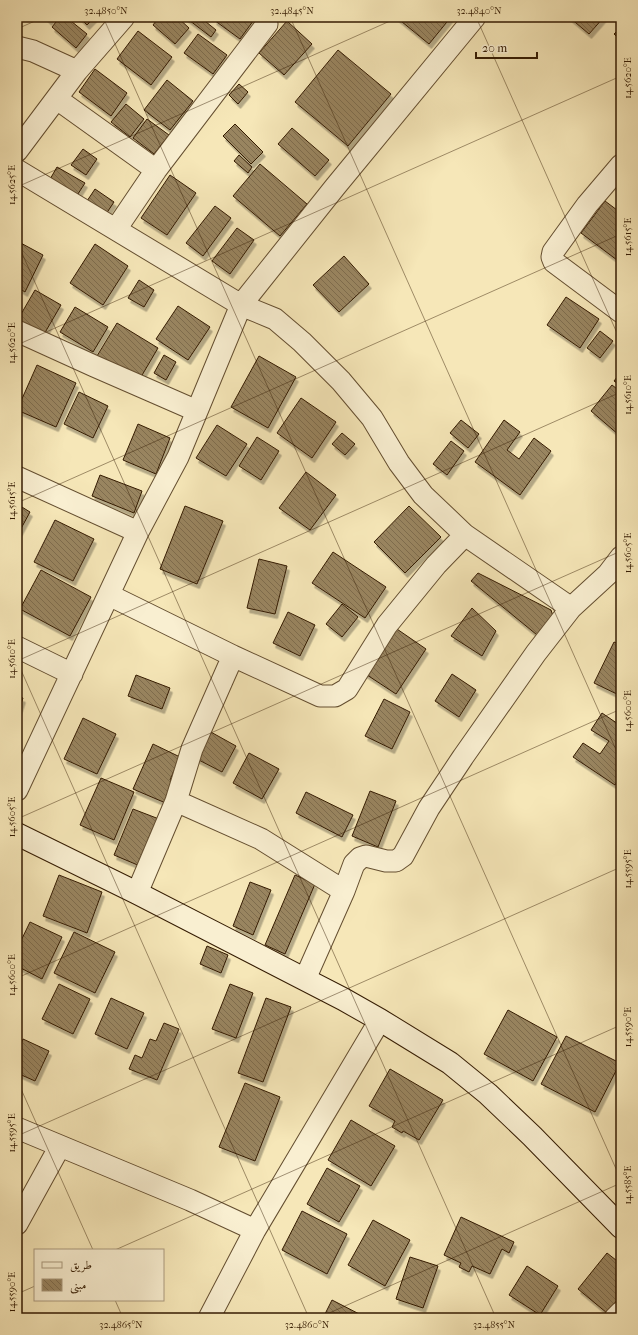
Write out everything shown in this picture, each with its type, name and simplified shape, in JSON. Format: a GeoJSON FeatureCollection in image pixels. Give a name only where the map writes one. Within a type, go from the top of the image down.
{"type":"FeatureCollection","features":[{"type":"Feature","properties":{"kind":"street"},"geometry":{"type":"LineString","coordinates":[[17,151],[77,71],[124,17]]}},
{"type":"Feature","properties":{"kind":"street"},"geometry":{"type":"LineString","coordinates":[[17,790],[138,532],[178,457],[241,305],[335,187],[475,17]]}},
{"type":"Feature","properties":{"kind":"street"},"geometry":{"type":"LineString","coordinates":[[116,229],[156,170],[267,24]]}},
{"type":"Feature","properties":{"kind":"street"},"geometry":{"type":"LineString","coordinates":[[17,48],[38,54],[77,71]]}},
{"type":"Feature","properties":{"kind":"street"},"geometry":{"type":"LineString","coordinates":[[57,99],[156,170]]}},
{"type":"Feature","properties":{"kind":"street"},"geometry":{"type":"LineString","coordinates":[[621,165],[587,205],[553,252],[552,257],[554,262],[621,312]]}},
{"type":"Feature","properties":{"kind":"street"},"geometry":{"type":"LineString","coordinates":[[17,170],[241,305],[275,319],[302,342],[335,376],[372,418],[399,463],[423,495],[465,535],[571,608]]}},
{"type":"Feature","properties":{"kind":"street"},"geometry":{"type":"LineString","coordinates":[[17,331],[198,411]]}},
{"type":"Feature","properties":{"kind":"street"},"geometry":{"type":"LineString","coordinates":[[17,477],[138,532]]}},
{"type":"Feature","properties":{"kind":"street"},"geometry":{"type":"LineString","coordinates":[[109,595],[233,656],[320,696],[335,696],[347,689],[387,625],[436,565],[465,535]]}},
{"type":"Feature","properties":{"kind":"street"},"geometry":{"type":"LineString","coordinates":[[305,979],[344,891],[354,864],[360,858],[366,856],[386,861],[396,861],[403,856],[429,808],[536,654],[571,608],[608,574],[621,557]]}},
{"type":"Feature","properties":{"kind":"street"},"geometry":{"type":"LineString","coordinates":[[17,647],[72,674]]}},
{"type":"Feature","properties":{"kind":"street"},"geometry":{"type":"LineString","coordinates":[[137,893],[176,800],[192,748],[233,656]]}},
{"type":"Feature","properties":{"kind":"street"},"geometry":{"type":"LineString","coordinates":[[176,800],[261,839],[344,891]]}},
{"type":"Feature","properties":{"kind":"street"},"geometry":{"type":"LineString","coordinates":[[17,834],[137,893],[305,979],[380,1020],[450,1063],[488,1094],[532,1136],[621,1227]]}},
{"type":"Feature","properties":{"kind":"street"},"geometry":{"type":"LineString","coordinates":[[209,1318],[255,1230],[380,1020]]}},
{"type":"Feature","properties":{"kind":"street"},"geometry":{"type":"LineString","coordinates":[[17,1128],[190,1200],[255,1230]]}},
{"type":"Feature","properties":{"kind":"street"},"geometry":{"type":"LineString","coordinates":[[17,1224],[60,1146]]}},
{"type":"Feature","properties":{"kind":"street"},"geometry":{"type":"LineString","coordinates":[[615,1318],[621,1312]]}},
{"type":"Feature","properties":{"kind":"building"},"geometry":{"type":"Polygon","coordinates":[[[45,17],[53,17],[49,21],[45,17]]]}},
{"type":"Feature","properties":{"kind":"building"},"geometry":{"type":"Polygon","coordinates":[[[60,17],[66,17],[87,34],[76,48],[52,27],[60,17]]]}},
{"type":"Feature","properties":{"kind":"building"},"geometry":{"type":"Polygon","coordinates":[[[79,17],[95,17],[87,25],[79,17]]]}},
{"type":"Feature","properties":{"kind":"building"},"geometry":{"type":"Polygon","coordinates":[[[159,17],[177,17],[189,28],[175,44],[153,25],[159,17]]]}},
{"type":"Feature","properties":{"kind":"building"},"geometry":{"type":"Polygon","coordinates":[[[185,17],[200,17],[216,30],[211,37],[185,17]]]}},
{"type":"Feature","properties":{"kind":"building"},"geometry":{"type":"Polygon","coordinates":[[[216,17],[256,17],[240,39],[214,20],[216,17]]]}},
{"type":"Feature","properties":{"kind":"building"},"geometry":{"type":"Polygon","coordinates":[[[396,17],[451,17],[429,44],[396,17]]]}},
{"type":"Feature","properties":{"kind":"building"},"geometry":{"type":"Polygon","coordinates":[[[569,17],[604,17],[589,34],[569,17]]]}},
{"type":"Feature","properties":{"kind":"building"},"geometry":{"type":"Polygon","coordinates":[[[287,21],[312,44],[284,75],[259,53],[287,21]]]}},
{"type":"Feature","properties":{"kind":"building"},"geometry":{"type":"Polygon","coordinates":[[[621,27],[621,41],[614,34],[621,27]]]}},
{"type":"Feature","properties":{"kind":"building"},"geometry":{"type":"Polygon","coordinates":[[[138,31],[172,57],[151,85],[117,59],[138,31]]]}},
{"type":"Feature","properties":{"kind":"building"},"geometry":{"type":"Polygon","coordinates":[[[198,34],[227,55],[213,74],[184,53],[198,34]]]}},
{"type":"Feature","properties":{"kind":"building"},"geometry":{"type":"Polygon","coordinates":[[[338,50],[391,94],[348,146],[295,102],[338,50]]]}},
{"type":"Feature","properties":{"kind":"building"},"geometry":{"type":"Polygon","coordinates":[[[95,69],[127,93],[111,116],[79,92],[95,69]]]}},
{"type":"Feature","properties":{"kind":"building"},"geometry":{"type":"Polygon","coordinates":[[[167,80],[193,101],[170,130],[144,110],[167,80]]]}},
{"type":"Feature","properties":{"kind":"building"},"geometry":{"type":"Polygon","coordinates":[[[239,84],[248,92],[238,104],[229,95],[239,84]]]}},
{"type":"Feature","properties":{"kind":"building"},"geometry":{"type":"Polygon","coordinates":[[[126,104],[144,119],[130,137],[111,122],[126,104]]]}},
{"type":"Feature","properties":{"kind":"building"},"geometry":{"type":"Polygon","coordinates":[[[147,119],[169,135],[154,154],[133,138],[147,119]]]}},
{"type":"Feature","properties":{"kind":"building"},"geometry":{"type":"Polygon","coordinates":[[[235,124],[263,152],[251,164],[223,136],[235,124]]]}},
{"type":"Feature","properties":{"kind":"building"},"geometry":{"type":"Polygon","coordinates":[[[292,128],[329,160],[315,176],[278,144],[292,128]]]}},
{"type":"Feature","properties":{"kind":"building"},"geometry":{"type":"Polygon","coordinates":[[[83,149],[97,159],[86,175],[71,165],[83,149]]]}},
{"type":"Feature","properties":{"kind":"building"},"geometry":{"type":"Polygon","coordinates":[[[239,155],[252,167],[248,173],[234,161],[239,155]]]}},
{"type":"Feature","properties":{"kind":"building"},"geometry":{"type":"Polygon","coordinates":[[[260,164],[307,204],[280,236],[233,196],[260,164]]]}},
{"type":"Feature","properties":{"kind":"building"},"geometry":{"type":"Polygon","coordinates":[[[57,167],[85,183],[76,197],[49,181],[57,167]]]}},
{"type":"Feature","properties":{"kind":"building"},"geometry":{"type":"Polygon","coordinates":[[[170,175],[196,193],[167,235],[141,218],[170,175]]]}},
{"type":"Feature","properties":{"kind":"building"},"geometry":{"type":"Polygon","coordinates":[[[95,189],[114,202],[106,214],[87,201],[95,189]]]}},
{"type":"Feature","properties":{"kind":"building"},"geometry":{"type":"Polygon","coordinates":[[[605,201],[621,213],[621,263],[581,233],[605,201]]]}},
{"type":"Feature","properties":{"kind":"building"},"geometry":{"type":"Polygon","coordinates":[[[215,206],[231,218],[203,256],[186,243],[215,206]]]}},
{"type":"Feature","properties":{"kind":"building"},"geometry":{"type":"Polygon","coordinates":[[[237,228],[254,240],[230,274],[212,261],[237,228]]]}},
{"type":"Feature","properties":{"kind":"building"},"geometry":{"type":"Polygon","coordinates":[[[17,241],[43,255],[25,292],[17,287],[17,241]]]}},
{"type":"Feature","properties":{"kind":"building"},"geometry":{"type":"Polygon","coordinates":[[[95,244],[128,266],[103,305],[70,283],[95,244]]]}},
{"type":"Feature","properties":{"kind":"building"},"geometry":{"type":"Polygon","coordinates":[[[344,256],[369,284],[339,312],[313,285],[344,256]]]}},
{"type":"Feature","properties":{"kind":"building"},"geometry":{"type":"Polygon","coordinates":[[[139,280],[154,290],[144,307],[128,298],[139,280]]]}},
{"type":"Feature","properties":{"kind":"building"},"geometry":{"type":"Polygon","coordinates":[[[35,290],[61,305],[43,336],[17,321],[35,290]]]}},
{"type":"Feature","properties":{"kind":"building"},"geometry":{"type":"Polygon","coordinates":[[[566,297],[599,319],[580,348],[547,325],[566,297]]]}},
{"type":"Feature","properties":{"kind":"building"},"geometry":{"type":"Polygon","coordinates":[[[178,306],[210,327],[188,360],[156,339],[178,306]]]}},
{"type":"Feature","properties":{"kind":"building"},"geometry":{"type":"Polygon","coordinates":[[[75,307],[108,327],[93,352],[60,332],[75,307]]]}},
{"type":"Feature","properties":{"kind":"building"},"geometry":{"type":"Polygon","coordinates":[[[117,323],[158,348],[138,382],[97,356],[117,323]]]}},
{"type":"Feature","properties":{"kind":"building"},"geometry":{"type":"Polygon","coordinates":[[[600,331],[613,341],[600,358],[587,348],[600,331]]]}},
{"type":"Feature","properties":{"kind":"building"},"geometry":{"type":"Polygon","coordinates":[[[164,355],[176,362],[166,380],[154,373],[164,355]]]}},
{"type":"Feature","properties":{"kind":"building"},"geometry":{"type":"Polygon","coordinates":[[[259,356],[296,377],[268,428],[231,407],[259,356]]]}},
{"type":"Feature","properties":{"kind":"building"},"geometry":{"type":"Polygon","coordinates":[[[37,365],[76,383],[56,427],[17,410],[37,365]]]}},
{"type":"Feature","properties":{"kind":"building"},"geometry":{"type":"Polygon","coordinates":[[[621,372],[621,386],[614,381],[621,372]]]}},
{"type":"Feature","properties":{"kind":"building"},"geometry":{"type":"Polygon","coordinates":[[[612,385],[621,392],[621,432],[619,435],[591,411],[612,385]]]}},
{"type":"Feature","properties":{"kind":"building"},"geometry":{"type":"Polygon","coordinates":[[[79,392],[108,406],[93,438],[64,424],[79,392]]]}},
{"type":"Feature","properties":{"kind":"building"},"geometry":{"type":"Polygon","coordinates":[[[301,398],[336,422],[312,458],[277,433],[301,398]]]}},
{"type":"Feature","properties":{"kind":"building"},"geometry":{"type":"Polygon","coordinates":[[[461,420],[479,434],[468,448],[450,433],[461,420]]]}},
{"type":"Feature","properties":{"kind":"building"},"geometry":{"type":"Polygon","coordinates":[[[504,420],[520,432],[507,450],[519,459],[534,438],[551,451],[520,495],[475,462],[504,420]]]}},
{"type":"Feature","properties":{"kind":"building"},"geometry":{"type":"Polygon","coordinates":[[[138,424],[170,438],[156,474],[123,460],[138,424]]]}},
{"type":"Feature","properties":{"kind":"building"},"geometry":{"type":"Polygon","coordinates":[[[217,425],[247,444],[226,476],[196,458],[217,425]]]}},
{"type":"Feature","properties":{"kind":"building"},"geometry":{"type":"Polygon","coordinates":[[[342,433],[355,444],[345,455],[332,444],[342,433]]]}},
{"type":"Feature","properties":{"kind":"building"},"geometry":{"type":"Polygon","coordinates":[[[257,437],[279,451],[261,480],[239,466],[257,437]]]}},
{"type":"Feature","properties":{"kind":"building"},"geometry":{"type":"Polygon","coordinates":[[[451,441],[464,451],[447,475],[433,464],[451,441]]]}},
{"type":"Feature","properties":{"kind":"building"},"geometry":{"type":"Polygon","coordinates":[[[306,472],[336,495],[310,530],[279,508],[306,472]]]}},
{"type":"Feature","properties":{"kind":"building"},"geometry":{"type":"Polygon","coordinates":[[[100,475],[142,491],[134,513],[92,496],[100,475]]]}},
{"type":"Feature","properties":{"kind":"building"},"geometry":{"type":"Polygon","coordinates":[[[17,504],[30,512],[17,536],[17,504]]]}},
{"type":"Feature","properties":{"kind":"building"},"geometry":{"type":"Polygon","coordinates":[[[185,506],[223,521],[197,584],[160,569],[185,506]]]}},
{"type":"Feature","properties":{"kind":"building"},"geometry":{"type":"Polygon","coordinates":[[[409,506],[441,537],[405,573],[374,542],[409,506]]]}},
{"type":"Feature","properties":{"kind":"building"},"geometry":{"type":"Polygon","coordinates":[[[55,520],[94,539],[73,581],[34,562],[55,520]]]}},
{"type":"Feature","properties":{"kind":"building"},"geometry":{"type":"Polygon","coordinates":[[[333,552],[386,587],[365,618],[312,583],[333,552]]]}},
{"type":"Feature","properties":{"kind":"building"},"geometry":{"type":"Polygon","coordinates":[[[259,559],[287,566],[275,614],[247,608],[259,559]]]}},
{"type":"Feature","properties":{"kind":"building"},"geometry":{"type":"Polygon","coordinates":[[[41,570],[91,597],[70,636],[20,609],[41,570]]]}},
{"type":"Feature","properties":{"kind":"building"},"geometry":{"type":"Polygon","coordinates":[[[478,573],[551,610],[556,625],[542,639],[471,581],[478,573]]]}},
{"type":"Feature","properties":{"kind":"building"},"geometry":{"type":"Polygon","coordinates":[[[342,604],[358,617],[342,637],[326,624],[342,604]]]}},
{"type":"Feature","properties":{"kind":"building"},"geometry":{"type":"Polygon","coordinates":[[[472,608],[496,631],[482,656],[451,636],[472,608]]]}},
{"type":"Feature","properties":{"kind":"building"},"geometry":{"type":"Polygon","coordinates":[[[288,612],[315,625],[300,656],[273,643],[288,612]]]}},
{"type":"Feature","properties":{"kind":"building"},"geometry":{"type":"Polygon","coordinates":[[[394,627],[426,649],[396,694],[364,673],[394,627]]]}},
{"type":"Feature","properties":{"kind":"building"},"geometry":{"type":"Polygon","coordinates":[[[614,642],[621,645],[621,696],[594,683],[614,642]]]}},
{"type":"Feature","properties":{"kind":"building"},"geometry":{"type":"Polygon","coordinates":[[[452,674],[476,690],[459,717],[435,701],[452,674]]]}},
{"type":"Feature","properties":{"kind":"building"},"geometry":{"type":"Polygon","coordinates":[[[136,675],[170,688],[162,709],[128,696],[136,675]]]}},
{"type":"Feature","properties":{"kind":"building"},"geometry":{"type":"Polygon","coordinates":[[[17,696],[23,698],[17,716],[17,696]]]}},
{"type":"Feature","properties":{"kind":"building"},"geometry":{"type":"Polygon","coordinates":[[[384,699],[410,712],[392,749],[365,736],[384,699]]]}},
{"type":"Feature","properties":{"kind":"building"},"geometry":{"type":"Polygon","coordinates":[[[602,713],[621,726],[621,775],[615,785],[573,757],[583,743],[600,754],[609,741],[591,730],[602,713]]]}},
{"type":"Feature","properties":{"kind":"building"},"geometry":{"type":"Polygon","coordinates":[[[83,718],[116,734],[97,774],[64,759],[83,718]]]}},
{"type":"Feature","properties":{"kind":"building"},"geometry":{"type":"Polygon","coordinates":[[[209,731],[236,746],[222,772],[195,758],[209,731]]]}},
{"type":"Feature","properties":{"kind":"building"},"geometry":{"type":"Polygon","coordinates":[[[153,744],[180,757],[170,780],[176,784],[168,804],[133,789],[153,744]]]}},
{"type":"Feature","properties":{"kind":"building"},"geometry":{"type":"Polygon","coordinates":[[[249,753],[279,769],[262,799],[233,783],[249,753]]]}},
{"type":"Feature","properties":{"kind":"building"},"geometry":{"type":"Polygon","coordinates":[[[101,778],[134,792],[114,840],[80,825],[101,778]]]}},
{"type":"Feature","properties":{"kind":"building"},"geometry":{"type":"Polygon","coordinates":[[[370,791],[396,801],[378,847],[352,836],[370,791]]]}},
{"type":"Feature","properties":{"kind":"building"},"geometry":{"type":"Polygon","coordinates":[[[306,792],[353,815],[342,837],[296,813],[306,792]]]}},
{"type":"Feature","properties":{"kind":"building"},"geometry":{"type":"Polygon","coordinates":[[[133,809],[159,819],[140,866],[114,855],[133,809]]]}},
{"type":"Feature","properties":{"kind":"building"},"geometry":{"type":"Polygon","coordinates":[[[59,875],[102,892],[87,933],[43,916],[59,875]]]}},
{"type":"Feature","properties":{"kind":"building"},"geometry":{"type":"Polygon","coordinates":[[[295,875],[315,884],[285,954],[265,945],[295,875]]]}},
{"type":"Feature","properties":{"kind":"building"},"geometry":{"type":"Polygon","coordinates":[[[250,882],[271,890],[253,935],[233,926],[250,882]]]}},
{"type":"Feature","properties":{"kind":"building"},"geometry":{"type":"Polygon","coordinates":[[[30,922],[62,937],[42,979],[17,966],[17,949],[30,922]]]}},
{"type":"Feature","properties":{"kind":"building"},"geometry":{"type":"Polygon","coordinates":[[[74,932],[115,952],[95,993],[54,973],[74,932]]]}},
{"type":"Feature","properties":{"kind":"building"},"geometry":{"type":"Polygon","coordinates":[[[207,946],[228,955],[221,973],[200,964],[207,946]]]}},
{"type":"Feature","properties":{"kind":"building"},"geometry":{"type":"Polygon","coordinates":[[[59,984],[90,999],[73,1034],[42,1019],[59,984]]]}},
{"type":"Feature","properties":{"kind":"building"},"geometry":{"type":"Polygon","coordinates":[[[230,984],[253,993],[236,1038],[212,1029],[230,984]]]}},
{"type":"Feature","properties":{"kind":"building"},"geometry":{"type":"Polygon","coordinates":[[[111,998],[144,1013],[127,1049],[95,1034],[111,998]]]}},
{"type":"Feature","properties":{"kind":"building"},"geometry":{"type":"Polygon","coordinates":[[[266,998],[291,1007],[263,1082],[238,1073],[266,998]]]}},
{"type":"Feature","properties":{"kind":"building"},"geometry":{"type":"Polygon","coordinates":[[[508,1010],[557,1037],[533,1081],[484,1054],[508,1010]]]}},
{"type":"Feature","properties":{"kind":"building"},"geometry":{"type":"Polygon","coordinates":[[[164,1023],[179,1029],[157,1080],[129,1069],[135,1055],[142,1058],[150,1039],[156,1041],[164,1023]]]}},
{"type":"Feature","properties":{"kind":"building"},"geometry":{"type":"Polygon","coordinates":[[[566,1036],[620,1063],[595,1112],[541,1084],[566,1036]]]}},
{"type":"Feature","properties":{"kind":"building"},"geometry":{"type":"Polygon","coordinates":[[[23,1039],[49,1051],[35,1081],[17,1073],[17,1053],[23,1039]]]}},
{"type":"Feature","properties":{"kind":"building"},"geometry":{"type":"Polygon","coordinates":[[[390,1069],[443,1100],[419,1140],[392,1127],[395,1121],[369,1106],[390,1069]]]}},
{"type":"Feature","properties":{"kind":"building"},"geometry":{"type":"Polygon","coordinates":[[[245,1083],[280,1097],[255,1161],[219,1147],[245,1083]]]}},
{"type":"Feature","properties":{"kind":"building"},"geometry":{"type":"Polygon","coordinates":[[[351,1120],[395,1146],[371,1186],[328,1160],[351,1120]]]}},
{"type":"Feature","properties":{"kind":"building"},"geometry":{"type":"Polygon","coordinates":[[[327,1168],[360,1186],[339,1222],[307,1204],[327,1168]]]}},
{"type":"Feature","properties":{"kind":"building"},"geometry":{"type":"Polygon","coordinates":[[[302,1211],[347,1234],[327,1274],[282,1250],[302,1211]]]}},
{"type":"Feature","properties":{"kind":"building"},"geometry":{"type":"Polygon","coordinates":[[[461,1217],[514,1242],[509,1253],[502,1249],[490,1274],[472,1266],[469,1272],[459,1267],[461,1263],[444,1255],[461,1217]]]}},
{"type":"Feature","properties":{"kind":"building"},"geometry":{"type":"Polygon","coordinates":[[[373,1220],[410,1240],[385,1286],[348,1265],[373,1220]]]}},
{"type":"Feature","properties":{"kind":"building"},"geometry":{"type":"Polygon","coordinates":[[[607,1253],[621,1264],[621,1295],[607,1313],[578,1289],[607,1253]]]}},
{"type":"Feature","properties":{"kind":"building"},"geometry":{"type":"Polygon","coordinates":[[[410,1257],[438,1266],[423,1308],[396,1299],[410,1257]]]}},
{"type":"Feature","properties":{"kind":"building"},"geometry":{"type":"Polygon","coordinates":[[[527,1266],[558,1286],[540,1315],[509,1295],[527,1266]]]}},
{"type":"Feature","properties":{"kind":"building"},"geometry":{"type":"Polygon","coordinates":[[[332,1300],[367,1318],[323,1318],[332,1300]]]}}]}
